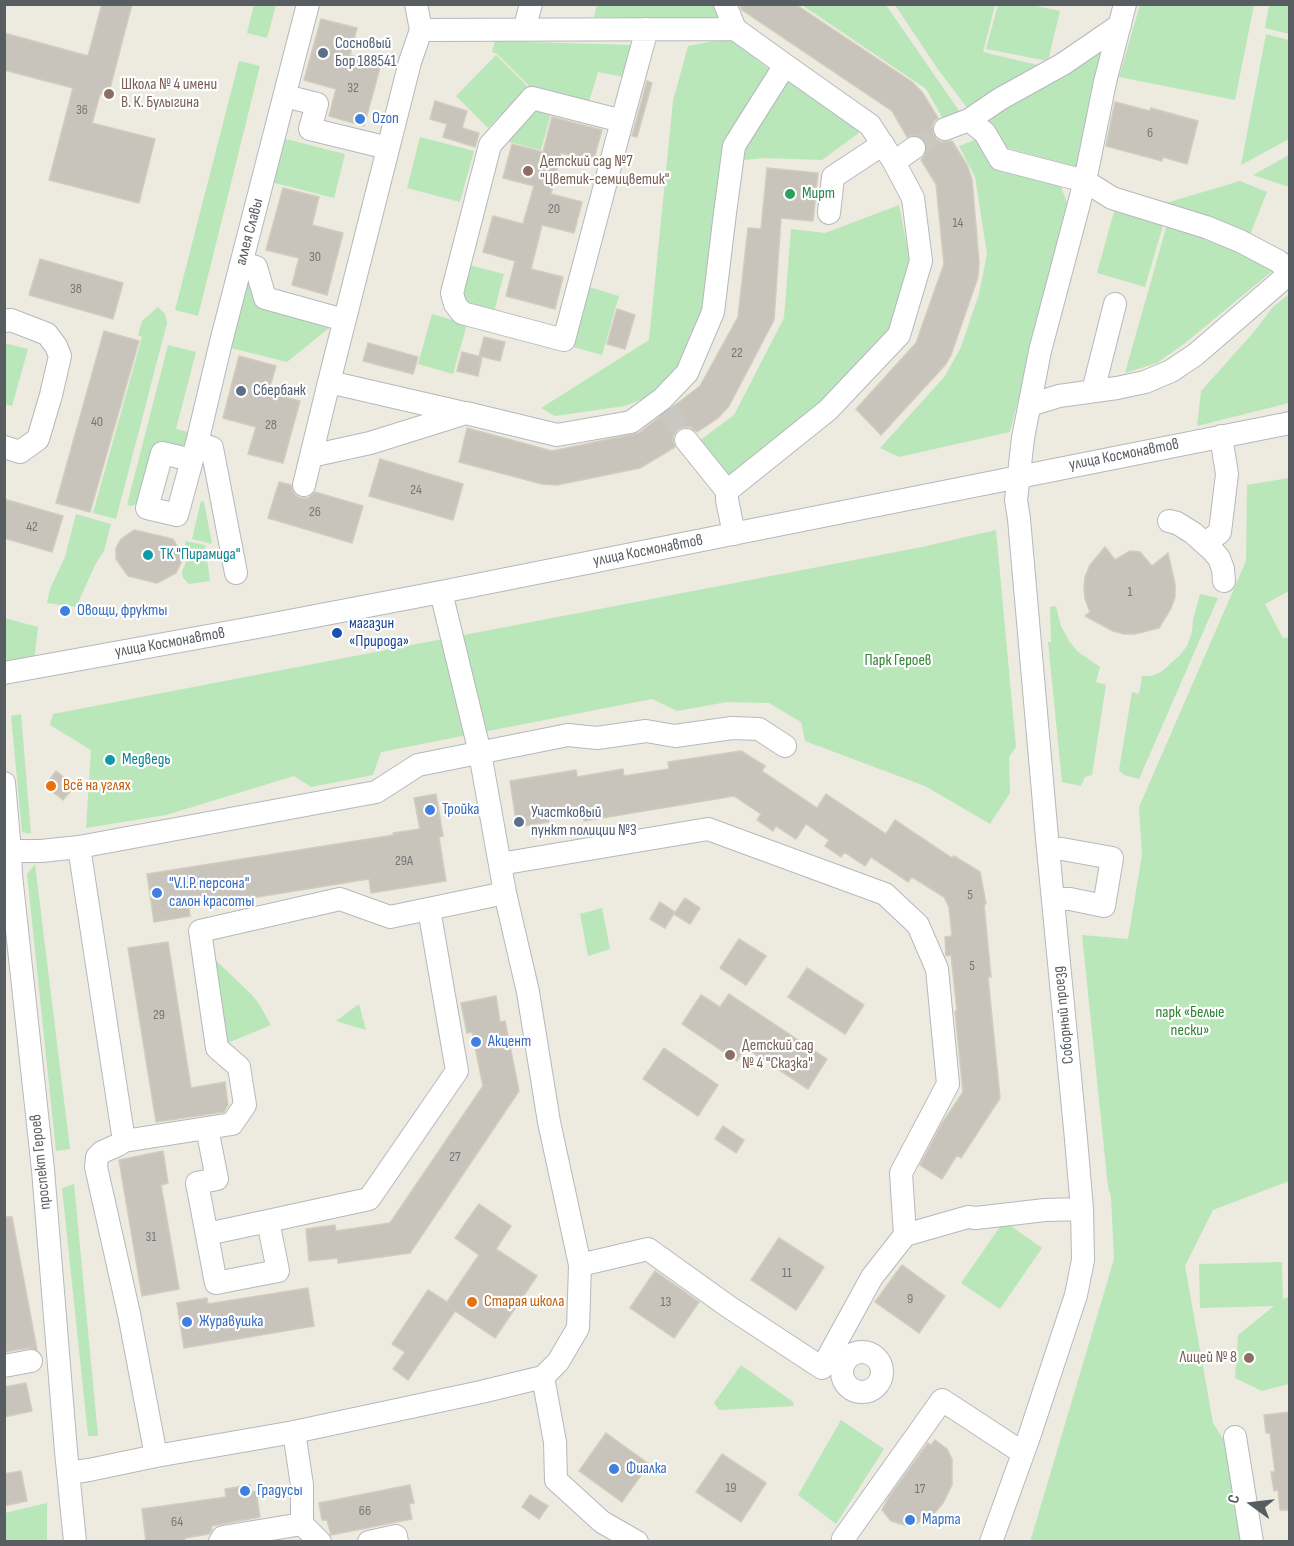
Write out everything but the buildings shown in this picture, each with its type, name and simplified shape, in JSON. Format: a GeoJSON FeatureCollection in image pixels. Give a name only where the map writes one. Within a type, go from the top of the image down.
{"type":"FeatureCollection","features":[{"type":"Feature","properties":{"kind":"street","name":"аллея Славы"},"geometry":{"type":"LineString","coordinates":[[236,573],[212,448],[194,452],[308,4]]}},
{"type":"Feature","properties":{"kind":"street"},"geometry":{"type":"LineString","coordinates":[[304,485],[410,62],[421,30],[416,4]]}},
{"type":"Feature","properties":{"kind":"street"},"geometry":{"type":"LineString","coordinates":[[524,30],[531,4]]}},
{"type":"Feature","properties":{"kind":"street"},"geometry":{"type":"LineString","coordinates":[[725,4],[735,28],[870,125],[913,198],[921,261],[899,335],[828,410],[727,491]]}},
{"type":"Feature","properties":{"kind":"street"},"geometry":{"type":"LineString","coordinates":[[945,129],[969,120],[1000,99],[1063,64],[1122,15]]}},
{"type":"Feature","properties":{"kind":"street","name":"Соборный проезд"},"geometry":{"type":"LineString","coordinates":[[991,1542],[1076,1295],[1083,1260],[1082,1209],[1016,500],[1029,405],[1122,15]]}},
{"type":"Feature","properties":{"kind":"street"},"geometry":{"type":"LineString","coordinates":[[421,30],[735,28]]}},
{"type":"Feature","properties":{"kind":"street"},"geometry":{"type":"LineString","coordinates":[[622,121],[532,98],[490,145],[452,293],[455,304],[462,313],[564,340],[622,121],[646,29]]}},
{"type":"Feature","properties":{"kind":"street"},"geometry":{"type":"LineString","coordinates":[[329,382],[557,435],[631,422],[665,404],[687,373],[713,312],[734,146],[785,66]]}},
{"type":"Feature","properties":{"kind":"street"},"geometry":{"type":"LineString","coordinates":[[285,96],[317,104],[310,129],[388,148]]}},
{"type":"Feature","properties":{"kind":"street"},"geometry":{"type":"LineString","coordinates":[[969,120],[985,133],[1000,159],[1084,181],[1112,198],[1206,227],[1240,241],[1278,261],[1290,272],[1195,355],[1171,370],[1144,381],[1117,388],[1059,396],[1029,405]]}},
{"type":"Feature","properties":{"kind":"street"},"geometry":{"type":"LineString","coordinates":[[829,213],[832,177],[888,153],[914,148]]}},
{"type":"Feature","properties":{"kind":"street"},"geometry":{"type":"LineString","coordinates":[[242,263],[256,267],[265,298],[344,320]]}},
{"type":"Feature","properties":{"kind":"street"},"geometry":{"type":"LineString","coordinates":[[1093,391],[1115,304]]}},
{"type":"Feature","properties":{"kind":"street"},"geometry":{"type":"LineString","coordinates":[[4,321],[11,320],[47,334],[60,356],[38,439],[20,452],[4,447]]}},
{"type":"Feature","properties":{"kind":"street"},"geometry":{"type":"LineString","coordinates":[[311,456],[370,443],[466,413]]}},
{"type":"Feature","properties":{"kind":"street","name":"улица Космонавтов"},"geometry":{"type":"LineString","coordinates":[[4,673],[441,592],[1290,423]]}},
{"type":"Feature","properties":{"kind":"street"},"geometry":{"type":"LineString","coordinates":[[1206,543],[1220,532],[1227,474],[1221,436]]}},
{"type":"Feature","properties":{"kind":"street"},"geometry":{"type":"LineString","coordinates":[[686,440],[727,491],[734,534]]}},
{"type":"Feature","properties":{"kind":"street"},"geometry":{"type":"LineString","coordinates":[[1169,521],[1178,523],[1206,543],[1219,558],[1224,580]]}},
{"type":"Feature","properties":{"kind":"street"},"geometry":{"type":"LineString","coordinates":[[68,1473],[294,1432],[543,1377],[558,1362],[578,1328],[580,1265],[549,1122],[528,992],[505,893],[480,753],[441,592]]}},
{"type":"Feature","properties":{"kind":"street"},"geometry":{"type":"LineString","coordinates":[[10,851],[79,847],[376,792],[418,765],[568,735],[597,738],[646,731],[675,736],[732,728],[759,729],[784,746]]}},
{"type":"Feature","properties":{"kind":"street","name":"проспект Героев"},"geometry":{"type":"LineString","coordinates":[[4,783],[10,851],[8,876],[43,1170],[75,1542]]}},
{"type":"Feature","properties":{"kind":"street"},"geometry":{"type":"LineString","coordinates":[[500,864],[708,829],[885,894],[918,925],[937,969],[948,1084],[901,1173],[905,1235]]}},
{"type":"Feature","properties":{"kind":"street"},"geometry":{"type":"LineString","coordinates":[[79,847],[124,1141]]}},
{"type":"Feature","properties":{"kind":"street"},"geometry":{"type":"LineString","coordinates":[[1048,849],[1062,849],[1112,858],[1104,906],[1053,899]]}},
{"type":"Feature","properties":{"kind":"street"},"geometry":{"type":"LineString","coordinates":[[156,1456],[129,1314],[96,1167],[97,1157],[102,1152],[124,1141],[232,1124],[245,1105],[238,1067],[217,1048],[200,932],[340,899],[390,917],[505,893]]}},
{"type":"Feature","properties":{"kind":"street"},"geometry":{"type":"LineString","coordinates":[[207,1234],[369,1199],[457,1071],[429,909]]}},
{"type":"Feature","properties":{"kind":"street"},"geometry":{"type":"LineString","coordinates":[[207,1128],[217,1179],[197,1183],[216,1283],[278,1271],[268,1221]]}},
{"type":"Feature","properties":{"kind":"street"},"geometry":{"type":"LineString","coordinates":[[822,1368],[872,1277],[905,1235],[968,1217],[1082,1209]]}},
{"type":"Feature","properties":{"kind":"street"},"geometry":{"type":"LineString","coordinates":[[580,1265],[648,1249],[729,1307],[843,1381]]}},
{"type":"Feature","properties":{"kind":"street"},"geometry":{"type":"LineString","coordinates":[[4,1366],[31,1361]]}},
{"type":"Feature","properties":{"kind":"street"},"geometry":{"type":"LineString","coordinates":[[543,1377],[555,1442],[556,1480],[602,1522],[637,1542]]}},
{"type":"Feature","properties":{"kind":"street"},"geometry":{"type":"LineString","coordinates":[[844,1541],[942,1400],[1023,1453]]}},
{"type":"Feature","properties":{"kind":"street"},"geometry":{"type":"LineString","coordinates":[[294,1432],[302,1485],[302,1524],[320,1542]]}},
{"type":"Feature","properties":{"kind":"street"},"geometry":{"type":"LineString","coordinates":[[1235,1437],[1252,1542]]}},
{"type":"Feature","properties":{"kind":"street"},"geometry":{"type":"LineString","coordinates":[[220,1542],[223,1537],[302,1524]]}},
{"type":"Feature","properties":{"kind":"street"},"geometry":{"type":"LineString","coordinates":[[369,1542],[396,1536],[397,1542]]}},
{"type":"Feature","properties":{"kind":"green space"},"geometry":{"type":"Polygon","coordinates":[[[716,4],[723,20],[594,17],[597,5],[716,4]]]}},
{"type":"Feature","properties":{"kind":"green space"},"geometry":{"type":"Polygon","coordinates":[[[254,5],[276,5],[267,38],[247,33],[254,5]]]}},
{"type":"Feature","properties":{"kind":"green space"},"geometry":{"type":"Polygon","coordinates":[[[802,5],[886,5],[964,118],[946,124],[926,89],[802,5]]]}},
{"type":"Feature","properties":{"kind":"green space"},"geometry":{"type":"Polygon","coordinates":[[[895,5],[995,5],[983,52],[1046,67],[971,113],[937,68],[895,5]]]}},
{"type":"Feature","properties":{"kind":"green space"},"geometry":{"type":"Polygon","coordinates":[[[998,5],[1031,5],[1060,11],[1048,61],[986,49],[998,5]]]}},
{"type":"Feature","properties":{"kind":"green space"},"geometry":{"type":"Polygon","coordinates":[[[1140,5],[1254,5],[1235,100],[1119,77],[1140,5]]]}},
{"type":"Feature","properties":{"kind":"green space"},"geometry":{"type":"Polygon","coordinates":[[[1269,5],[1289,5],[1289,34],[1265,28],[1269,5]]]}},
{"type":"Feature","properties":{"kind":"green space"},"geometry":{"type":"Polygon","coordinates":[[[1266,34],[1289,40],[1289,139],[1241,165],[1266,34]]]}},
{"type":"Feature","properties":{"kind":"green space"},"geometry":{"type":"Polygon","coordinates":[[[730,38],[772,72],[727,145],[707,310],[681,371],[657,393],[625,406],[555,416],[541,408],[649,340],[673,101],[688,46],[730,38]]]}},
{"type":"Feature","properties":{"kind":"green space"},"geometry":{"type":"Polygon","coordinates":[[[495,41],[633,45],[624,77],[598,72],[588,105],[534,91],[497,54],[492,52],[495,41]]]}},
{"type":"Feature","properties":{"kind":"green space"},"geometry":{"type":"Polygon","coordinates":[[[1105,47],[1077,167],[1003,147],[991,138],[989,118],[1105,47]]]}},
{"type":"Feature","properties":{"kind":"green space"},"geometry":{"type":"Polygon","coordinates":[[[496,55],[528,87],[488,128],[456,96],[496,55]]]}},
{"type":"Feature","properties":{"kind":"green space"},"geometry":{"type":"Polygon","coordinates":[[[239,61],[260,66],[198,316],[175,310],[239,61]]]}},
{"type":"Feature","properties":{"kind":"green space"},"geometry":{"type":"Polygon","coordinates":[[[787,74],[863,130],[822,160],[764,158],[744,160],[744,147],[787,74]]]}},
{"type":"Feature","properties":{"kind":"green space"},"geometry":{"type":"Polygon","coordinates":[[[533,100],[553,106],[541,150],[498,139],[533,100]]]}},
{"type":"Feature","properties":{"kind":"green space"},"geometry":{"type":"Polygon","coordinates":[[[420,137],[474,151],[460,202],[407,188],[420,137]]]}},
{"type":"Feature","properties":{"kind":"green space"},"geometry":{"type":"Polygon","coordinates":[[[282,138],[345,154],[334,198],[271,182],[282,138]]]}},
{"type":"Feature","properties":{"kind":"green space"},"geometry":{"type":"Polygon","coordinates":[[[977,139],[989,164],[1059,182],[1068,205],[1010,432],[899,457],[880,448],[945,376],[961,347],[979,294],[987,254],[975,177],[959,146],[977,139]]]}},
{"type":"Feature","properties":{"kind":"green space"},"geometry":{"type":"Polygon","coordinates":[[[1289,155],[1289,187],[1253,175],[1289,155]]]}},
{"type":"Feature","properties":{"kind":"green space"},"geometry":{"type":"Polygon","coordinates":[[[1240,181],[1267,192],[1250,235],[1156,206],[1240,181]]]}},
{"type":"Feature","properties":{"kind":"green space"},"geometry":{"type":"Polygon","coordinates":[[[899,205],[910,260],[889,332],[824,405],[729,482],[699,441],[734,415],[784,318],[791,229],[825,233],[899,205]]]}},
{"type":"Feature","properties":{"kind":"green space"},"geometry":{"type":"Polygon","coordinates":[[[1115,208],[1164,222],[1145,287],[1097,273],[1115,208]]]}},
{"type":"Feature","properties":{"kind":"green space"},"geometry":{"type":"Polygon","coordinates":[[[1168,221],[1276,268],[1185,343],[1157,363],[1125,373],[1168,221]]]}},
{"type":"Feature","properties":{"kind":"green space"},"geometry":{"type":"Polygon","coordinates":[[[461,263],[504,274],[492,320],[462,312],[461,263]]]}},
{"type":"Feature","properties":{"kind":"green space"},"geometry":{"type":"Polygon","coordinates":[[[251,268],[264,299],[339,320],[287,362],[231,348],[251,268]]]}},
{"type":"Feature","properties":{"kind":"green space"},"geometry":{"type":"Polygon","coordinates":[[[589,287],[619,296],[602,355],[573,347],[589,287]]]}},
{"type":"Feature","properties":{"kind":"green space"},"geometry":{"type":"Polygon","coordinates":[[[1289,294],[1289,403],[1197,426],[1201,391],[1273,307],[1289,294]]]}},
{"type":"Feature","properties":{"kind":"green space"},"geometry":{"type":"Polygon","coordinates":[[[158,307],[165,314],[167,323],[116,519],[93,513],[142,337],[138,335],[142,321],[158,307]]]}},
{"type":"Feature","properties":{"kind":"green space"},"geometry":{"type":"Polygon","coordinates":[[[432,314],[467,324],[453,374],[418,364],[432,314]]]}},
{"type":"Feature","properties":{"kind":"green space"},"geometry":{"type":"Polygon","coordinates":[[[4,343],[28,349],[12,406],[5,404],[4,343]]]}},
{"type":"Feature","properties":{"kind":"green space"},"geometry":{"type":"Polygon","coordinates":[[[168,345],[196,352],[176,429],[196,434],[190,457],[159,449],[139,502],[132,506],[127,505],[168,345]]]}},
{"type":"Feature","properties":{"kind":"green space","name":"парк «Белые пески»"},"geometry":{"type":"Polygon","coordinates":[[[1289,478],[1289,591],[1265,604],[1283,638],[1290,637],[1289,1181],[1213,1210],[1185,1266],[1213,1423],[1234,1456],[1244,1541],[1030,1542],[1114,1259],[1111,1197],[1108,1187],[1082,935],[1128,939],[1142,855],[1139,807],[1246,561],[1247,485],[1289,478]]]}},
{"type":"Feature","properties":{"kind":"green space"},"geometry":{"type":"Polygon","coordinates":[[[201,501],[204,502],[212,544],[192,539],[201,501]]]}},
{"type":"Feature","properties":{"kind":"green space"},"geometry":{"type":"Polygon","coordinates":[[[76,514],[111,524],[104,551],[76,607],[47,603],[50,589],[65,557],[76,514]]]}},
{"type":"Feature","properties":{"kind":"green space","name":"Парк Героев"},"geometry":{"type":"Polygon","coordinates":[[[996,530],[1016,747],[1009,757],[1010,793],[990,824],[925,786],[805,741],[801,722],[769,703],[727,702],[677,711],[652,699],[381,752],[373,775],[311,787],[294,776],[166,815],[86,828],[91,750],[50,725],[53,714],[922,547],[996,530]]]}},
{"type":"Feature","properties":{"kind":"green space"},"geometry":{"type":"Polygon","coordinates":[[[185,541],[205,545],[210,581],[189,584],[183,578],[182,572],[186,562],[185,541]]]}},
{"type":"Feature","properties":{"kind":"green space"},"geometry":{"type":"Polygon","coordinates":[[[1200,594],[1218,598],[1139,779],[1124,775],[1119,770],[1132,692],[1139,694],[1142,676],[1151,676],[1161,672],[1187,646],[1200,594]]]}},
{"type":"Feature","properties":{"kind":"green space"},"geometry":{"type":"Polygon","coordinates":[[[1056,606],[1061,626],[1069,641],[1078,652],[1100,667],[1096,682],[1106,685],[1092,775],[1085,777],[1081,786],[1062,782],[1048,642],[1051,642],[1050,607],[1056,606]]]}},
{"type":"Feature","properties":{"kind":"green space"},"geometry":{"type":"Polygon","coordinates":[[[4,618],[38,627],[34,662],[5,661],[4,618]]]}},
{"type":"Feature","properties":{"kind":"green space"},"geometry":{"type":"Polygon","coordinates":[[[21,714],[31,834],[22,832],[11,716],[21,714]]]}},
{"type":"Feature","properties":{"kind":"green space"},"geometry":{"type":"Polygon","coordinates":[[[35,864],[70,1149],[56,1151],[27,874],[35,864]]]}},
{"type":"Feature","properties":{"kind":"green space"},"geometry":{"type":"Polygon","coordinates":[[[602,908],[610,949],[588,956],[580,914],[602,908]]]}},
{"type":"Feature","properties":{"kind":"green space"},"geometry":{"type":"Polygon","coordinates":[[[205,950],[253,996],[271,1025],[223,1045],[205,950]]]}},
{"type":"Feature","properties":{"kind":"green space"},"geometry":{"type":"Polygon","coordinates":[[[359,1004],[366,1030],[336,1021],[359,1004]]]}},
{"type":"Feature","properties":{"kind":"green space"},"geometry":{"type":"Polygon","coordinates":[[[74,1184],[98,1436],[88,1436],[62,1188],[74,1184]]]}},
{"type":"Feature","properties":{"kind":"green space"},"geometry":{"type":"Polygon","coordinates":[[[1004,1221],[1042,1248],[1000,1309],[961,1283],[1004,1221]]]}},
{"type":"Feature","properties":{"kind":"green space"},"geometry":{"type":"Polygon","coordinates":[[[1282,1262],[1283,1299],[1289,1297],[1289,1384],[1262,1391],[1235,1378],[1238,1335],[1274,1306],[1200,1308],[1199,1264],[1282,1262]]]}},
{"type":"Feature","properties":{"kind":"green space"},"geometry":{"type":"Polygon","coordinates":[[[741,1365],[793,1402],[794,1406],[719,1410],[714,1403],[741,1365]]]}},
{"type":"Feature","properties":{"kind":"green space"},"geometry":{"type":"Polygon","coordinates":[[[841,1420],[884,1449],[836,1524],[798,1495],[841,1420]]]}},
{"type":"Feature","properties":{"kind":"green space"},"geometry":{"type":"Polygon","coordinates":[[[47,1503],[47,1541],[5,1541],[5,1513],[47,1503]]]}},
{"type":"Feature","properties":{"kind":"tunnel"},"geometry":{"type":"LineString","coordinates":[[914,148],[945,129]]}},
{"type":"Feature","properties":{"kind":"tunnel"},"geometry":{"type":"LineString","coordinates":[[668,409],[686,440]]}},
{"type":"Feature","properties":{"kind":"place","name":"Сосновый Бор 188541"},"geometry":{"type":"Point","coordinates":[323,53]}},
{"type":"Feature","properties":{"kind":"place","name":"Школа № 4 имени В. К. Булыгина"},"geometry":{"type":"Point","coordinates":[109,94]}},
{"type":"Feature","properties":{"kind":"place","name":"Ozon"},"geometry":{"type":"Point","coordinates":[360,119]}},
{"type":"Feature","properties":{"kind":"place","name":"Детский сад №7 \"Цветик-семицветик\""},"geometry":{"type":"Point","coordinates":[528,171]}},
{"type":"Feature","properties":{"kind":"place","name":"Мирт"},"geometry":{"type":"Point","coordinates":[790,194]}},
{"type":"Feature","properties":{"kind":"place","name":"Сбербанк"},"geometry":{"type":"Point","coordinates":[241,391]}},
{"type":"Feature","properties":{"kind":"place","name":"ТК \"Пирамида\""},"geometry":{"type":"Point","coordinates":[148,555]}},
{"type":"Feature","properties":{"kind":"place","name":"Овощи, фрукты"},"geometry":{"type":"Point","coordinates":[65,611]}},
{"type":"Feature","properties":{"kind":"place","name":"магазин «Природа»"},"geometry":{"type":"Point","coordinates":[337,633]}},
{"type":"Feature","properties":{"kind":"place","name":"Медведь"},"geometry":{"type":"Point","coordinates":[110,760]}},
{"type":"Feature","properties":{"kind":"place","name":"Всё на углях"},"geometry":{"type":"Point","coordinates":[51,786]}},
{"type":"Feature","properties":{"kind":"place","name":"Тройка"},"geometry":{"type":"Point","coordinates":[430,810]}},
{"type":"Feature","properties":{"kind":"place","name":"Участковый пункт полиции №3"},"geometry":{"type":"Point","coordinates":[519,822]}},
{"type":"Feature","properties":{"kind":"place","name":"\"V.I.P. персона\" cалон красоты"},"geometry":{"type":"Point","coordinates":[157,893]}},
{"type":"Feature","properties":{"kind":"place","name":"Акцент"},"geometry":{"type":"Point","coordinates":[476,1042]}},
{"type":"Feature","properties":{"kind":"place","name":"Детский сад № 4 \"Сказка\""},"geometry":{"type":"Point","coordinates":[730,1055]}},
{"type":"Feature","properties":{"kind":"place","name":"Старая школа"},"geometry":{"type":"Point","coordinates":[472,1302]}},
{"type":"Feature","properties":{"kind":"place","name":"Журавушка"},"geometry":{"type":"Point","coordinates":[187,1322]}},
{"type":"Feature","properties":{"kind":"place","name":"Лицей № 8"},"geometry":{"type":"Point","coordinates":[1249,1358]}},
{"type":"Feature","properties":{"kind":"place","name":"Фиалка"},"geometry":{"type":"Point","coordinates":[614,1469]}},
{"type":"Feature","properties":{"kind":"place","name":"Градусы"},"geometry":{"type":"Point","coordinates":[245,1491]}},
{"type":"Feature","properties":{"kind":"place","name":"Марта"},"geometry":{"type":"Point","coordinates":[910,1520]}}]}
